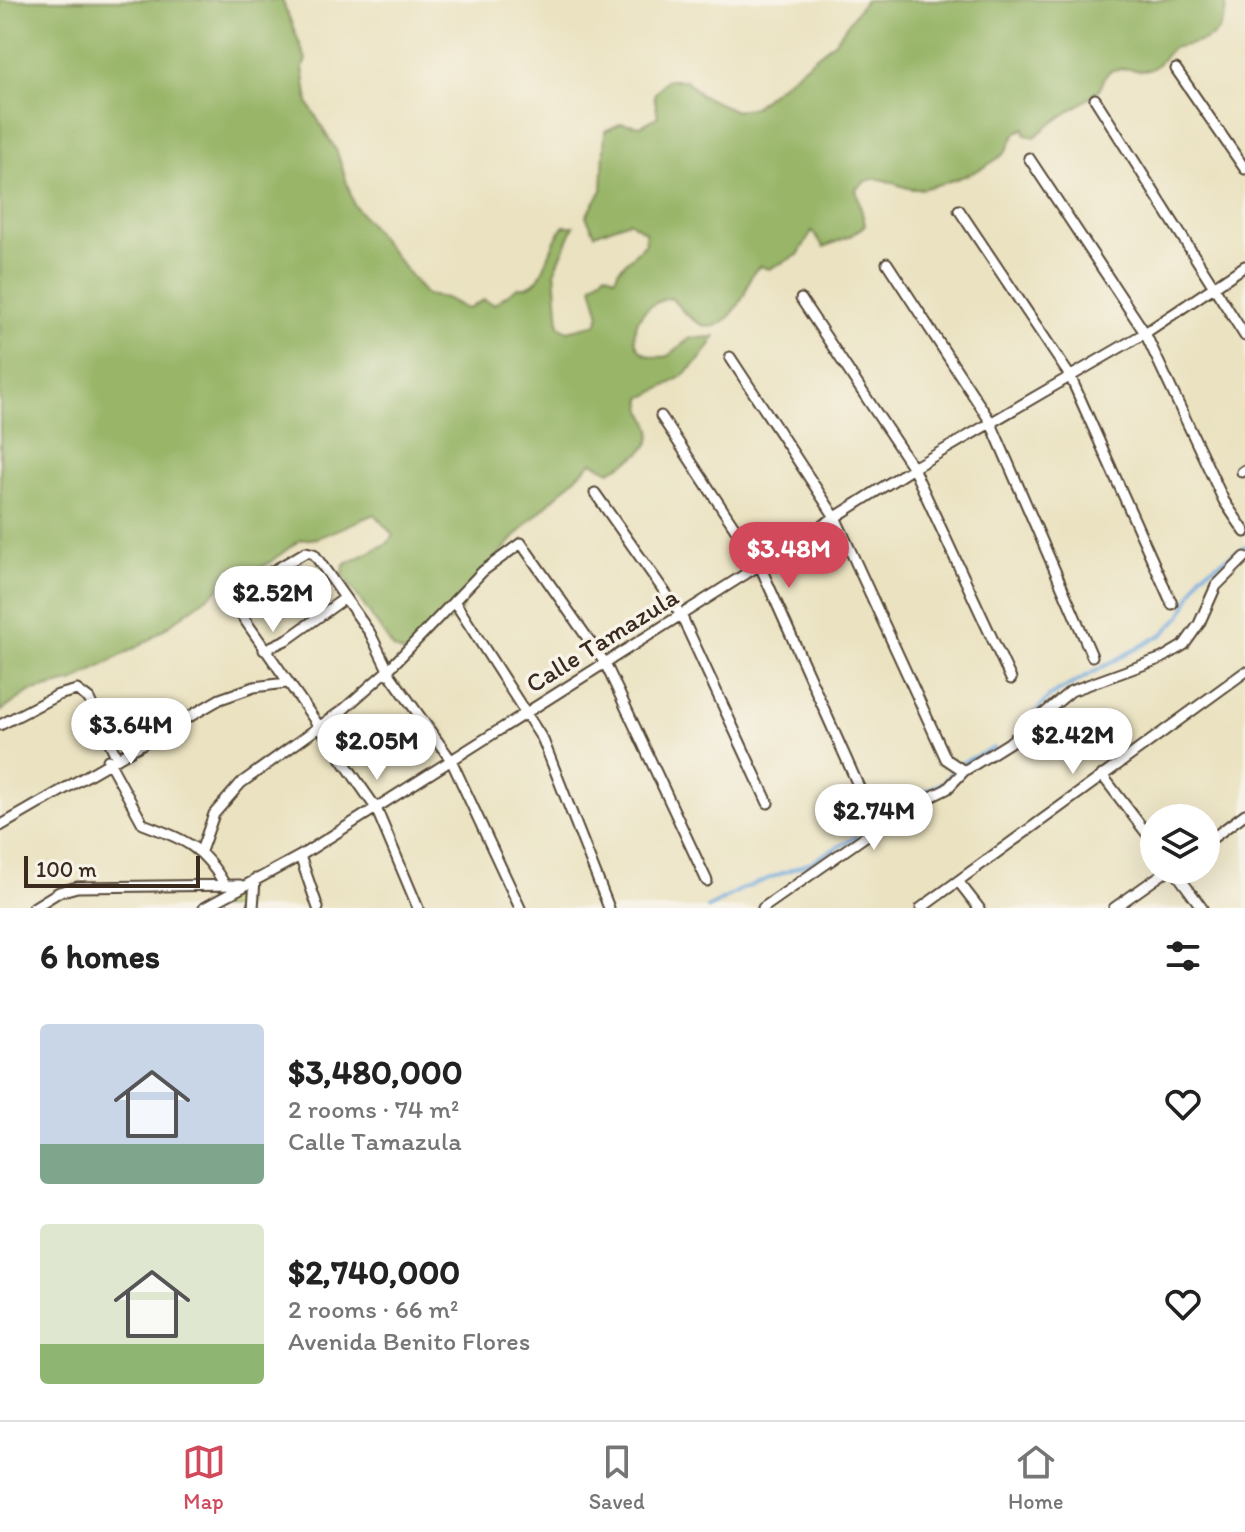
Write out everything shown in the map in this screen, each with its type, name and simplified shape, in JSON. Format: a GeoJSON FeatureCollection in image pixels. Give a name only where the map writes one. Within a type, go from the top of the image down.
{"type":"FeatureCollection","features":[{"type":"Feature","properties":{"kind":"street"},"geometry":{"type":"LineString","coordinates":[[1176,69],[1245,169]]}},
{"type":"Feature","properties":{"kind":"street"},"geometry":{"type":"LineString","coordinates":[[1095,99],[1245,336]]}},
{"type":"Feature","properties":{"kind":"street"},"geometry":{"type":"LineString","coordinates":[[1029,158],[1145,333],[1224,501],[1245,532]]}},
{"type":"Feature","properties":{"kind":"street"},"geometry":{"type":"LineString","coordinates":[[959,210],[1070,376],[1172,604]]}},
{"type":"Feature","properties":{"kind":"street"},"geometry":{"type":"LineString","coordinates":[[887,263],[990,421],[1092,656]]}},
{"type":"Feature","properties":{"kind":"street","name":"Calle Tamazula"},"geometry":{"type":"LineString","coordinates":[[204,908],[300,856],[913,468],[1145,333],[1245,266]]}},
{"type":"Feature","properties":{"kind":"street"},"geometry":{"type":"LineString","coordinates":[[801,299],[913,468],[1011,679]]}},
{"type":"Feature","properties":{"kind":"street"},"geometry":{"type":"LineString","coordinates":[[730,357],[835,517],[946,759],[964,771]]}},
{"type":"Feature","properties":{"kind":"street"},"geometry":{"type":"LineString","coordinates":[[661,416],[760,566],[862,794]]}},
{"type":"Feature","properties":{"kind":"street"},"geometry":{"type":"LineString","coordinates":[[595,493],[681,615],[768,803]]}},
{"type":"Feature","properties":{"kind":"street"},"geometry":{"type":"LineString","coordinates":[[201,851],[214,814],[241,783],[344,709],[388,670],[483,571],[521,543],[605,663],[707,881]]}},
{"type":"Feature","properties":{"kind":"street"},"geometry":{"type":"LineString","coordinates":[[418,908],[376,808],[231,600],[233,594],[306,552],[314,554],[345,598],[374,640],[388,670],[451,760],[520,908]]}},
{"type":"Feature","properties":{"kind":"street"},"geometry":{"type":"LineString","coordinates":[[763,908],[900,812],[947,789],[964,771],[1009,743],[1071,691],[1162,658],[1184,645],[1199,624],[1216,586],[1245,557]]}},
{"type":"Feature","properties":{"kind":"street"},"geometry":{"type":"LineString","coordinates":[[264,650],[288,639],[345,598]]}},
{"type":"Feature","properties":{"kind":"street"},"geometry":{"type":"LineString","coordinates":[[454,601],[543,740],[609,908]]}},
{"type":"Feature","properties":{"kind":"street"},"geometry":{"type":"LineString","coordinates":[[921,908],[1245,672]]}},
{"type":"Feature","properties":{"kind":"street"},"geometry":{"type":"LineString","coordinates":[[0,826],[112,758],[231,694],[286,683]]}},
{"type":"Feature","properties":{"kind":"street"},"geometry":{"type":"LineString","coordinates":[[0,725],[58,695],[77,690],[89,699],[143,824],[185,840],[201,851],[210,858],[225,885]]}},
{"type":"Feature","properties":{"kind":"street"},"geometry":{"type":"LineString","coordinates":[[1102,775],[1140,825]]}},
{"type":"Feature","properties":{"kind":"street"},"geometry":{"type":"LineString","coordinates":[[1220,833],[1245,814]]}},
{"type":"Feature","properties":{"kind":"street"},"geometry":{"type":"LineString","coordinates":[[300,856],[318,908]]}},
{"type":"Feature","properties":{"kind":"street"},"geometry":{"type":"LineString","coordinates":[[253,908],[255,879]]}},
{"type":"Feature","properties":{"kind":"street"},"geometry":{"type":"LineString","coordinates":[[958,881],[979,908]]}},
{"type":"Feature","properties":{"kind":"street"},"geometry":{"type":"LineString","coordinates":[[33,908],[77,887],[244,884]]}},
{"type":"Feature","properties":{"kind":"street"},"geometry":{"type":"LineString","coordinates":[[1114,908],[1150,884]]}},
{"type":"Feature","properties":{"kind":"street"},"geometry":{"type":"LineString","coordinates":[[1182,884],[1202,908]]}},
{"type":"Feature","properties":{"kind":"green space"},"geometry":{"type":"Polygon","coordinates":[[[0,0],[282,0],[306,59],[303,68],[308,103],[337,152],[354,205],[426,295],[446,298],[466,309],[484,300],[494,304],[518,287],[528,287],[535,282],[546,265],[558,234],[564,226],[574,226],[555,270],[559,326],[568,331],[596,324],[600,315],[592,286],[606,273],[615,278],[619,269],[646,243],[645,232],[629,221],[595,234],[586,216],[602,190],[605,131],[622,123],[641,126],[658,116],[654,95],[666,80],[686,80],[700,95],[736,111],[754,107],[835,41],[865,0],[1226,0],[1222,23],[1212,36],[1172,48],[1149,70],[1110,71],[1096,93],[1035,137],[1025,135],[1024,128],[1019,130],[1005,153],[984,167],[925,188],[915,189],[881,179],[865,182],[856,189],[865,225],[850,236],[824,247],[812,231],[798,255],[769,269],[760,266],[733,312],[716,326],[690,318],[671,298],[645,311],[637,322],[635,333],[636,343],[642,352],[668,356],[690,338],[715,337],[700,359],[684,374],[642,398],[643,411],[651,430],[648,444],[637,455],[610,471],[592,462],[529,522],[473,582],[459,616],[438,627],[413,656],[394,649],[343,575],[344,565],[388,543],[393,535],[374,514],[318,538],[300,540],[260,569],[233,578],[148,641],[74,681],[29,692],[0,712],[0,0]]]}},
{"type":"Feature","properties":{"kind":"green space"},"geometry":{"type":"Polygon","coordinates":[[[244,889],[245,908],[213,908],[244,889]]]}},
{"type":"Feature","properties":{"kind":"waterway"},"geometry":{"type":"LineString","coordinates":[[1023,726],[1050,696],[1163,634],[1181,616],[1201,574],[1245,547]]}},
{"type":"Feature","properties":{"kind":"waterway"},"geometry":{"type":"LineString","coordinates":[[867,830],[886,809],[945,782],[955,766],[994,748]]}},
{"type":"Feature","properties":{"kind":"waterway"},"geometry":{"type":"LineString","coordinates":[[708,908],[742,889],[811,862],[856,837]]}}]}
